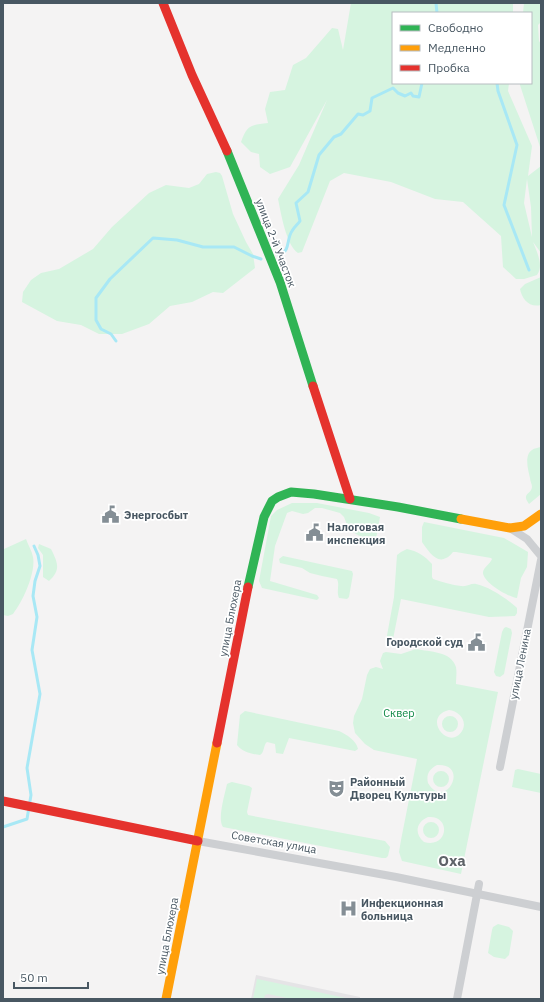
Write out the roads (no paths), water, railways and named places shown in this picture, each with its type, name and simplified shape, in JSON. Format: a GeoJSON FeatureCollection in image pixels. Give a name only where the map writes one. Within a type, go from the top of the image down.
{"type":"FeatureCollection","features":[{"type":"Feature","properties":{"kind":"street","name":"улица 2-й Участок"},"geometry":{"type":"LineString","coordinates":[[163,3],[192,75],[224,144],[280,282],[350,499]]}},
{"type":"Feature","properties":{"kind":"street","name":"улица Блюхера"},"geometry":{"type":"LineString","coordinates":[[166,999],[246,597],[264,517],[272,501],[291,492],[314,494],[406,508],[510,528],[518,528],[528,524],[541,514]]}},
{"type":"Feature","properties":{"kind":"street"},"geometry":{"type":"LineString","coordinates":[[510,528],[528,540],[541,556]]}},
{"type":"Feature","properties":{"kind":"street","name":"улица Ленина"},"geometry":{"type":"LineString","coordinates":[[500,767],[541,560]]}},
{"type":"Feature","properties":{"kind":"street","name":"Советская улица"},"geometry":{"type":"LineString","coordinates":[[3,801],[541,907]]}},
{"type":"Feature","properties":{"kind":"street"},"geometry":{"type":"LineString","coordinates":[[457,999],[479,884]]}},
{"type":"Feature","properties":{"kind":"waterway"},"geometry":{"type":"LineString","coordinates":[[436,3],[437,12]]}},
{"type":"Feature","properties":{"kind":"waterway"},"geometry":{"type":"LineString","coordinates":[[279,256],[283,254],[287,248],[290,234],[300,221],[296,203],[308,192],[319,155],[334,137],[341,134],[358,114],[363,115],[370,111],[372,98],[393,88],[398,93],[405,96],[411,93],[413,96],[419,97],[422,84]]}},
{"type":"Feature","properties":{"kind":"waterway"},"geometry":{"type":"LineString","coordinates":[[497,84],[498,91],[517,145],[504,205],[529,270]]}},
{"type":"Feature","properties":{"kind":"waterway"},"geometry":{"type":"LineString","coordinates":[[116,341],[111,334],[101,329],[96,320],[96,298],[110,279],[153,238],[177,240],[203,247],[234,247],[261,259]]}},
{"type":"Feature","properties":{"kind":"waterway"},"geometry":{"type":"LineString","coordinates":[[3,827],[27,819],[31,795],[27,768],[40,694],[32,650],[37,617],[33,596],[35,581],[40,566],[38,555],[34,546]]}},
{"type":"Feature","properties":{"kind":"place","name":"Энергосбыт"},"geometry":{"type":"Point","coordinates":[111,515]}},
{"type":"Feature","properties":{"kind":"place","name":"Налоговая инспекция"},"geometry":{"type":"Point","coordinates":[314,533]}},
{"type":"Feature","properties":{"kind":"place","name":"Городской суд"},"geometry":{"type":"Point","coordinates":[476,642]}},
{"type":"Feature","properties":{"kind":"place","name":"Районный Дворец Культуры"},"geometry":{"type":"Point","coordinates":[337,788]}},
{"type":"Feature","properties":{"kind":"place","name":"Инфекционная больница"},"geometry":{"type":"Point","coordinates":[348,909]}},
{"type":"Feature","properties":{"kind":"district","name":"Оха"},"geometry":{"type":"Point","coordinates":[452,861]}},
{"type":"Feature","properties":{"kind":"park label","name":"Сквер"},"geometry":{"type":"Point","coordinates":[399,713]}}]}
